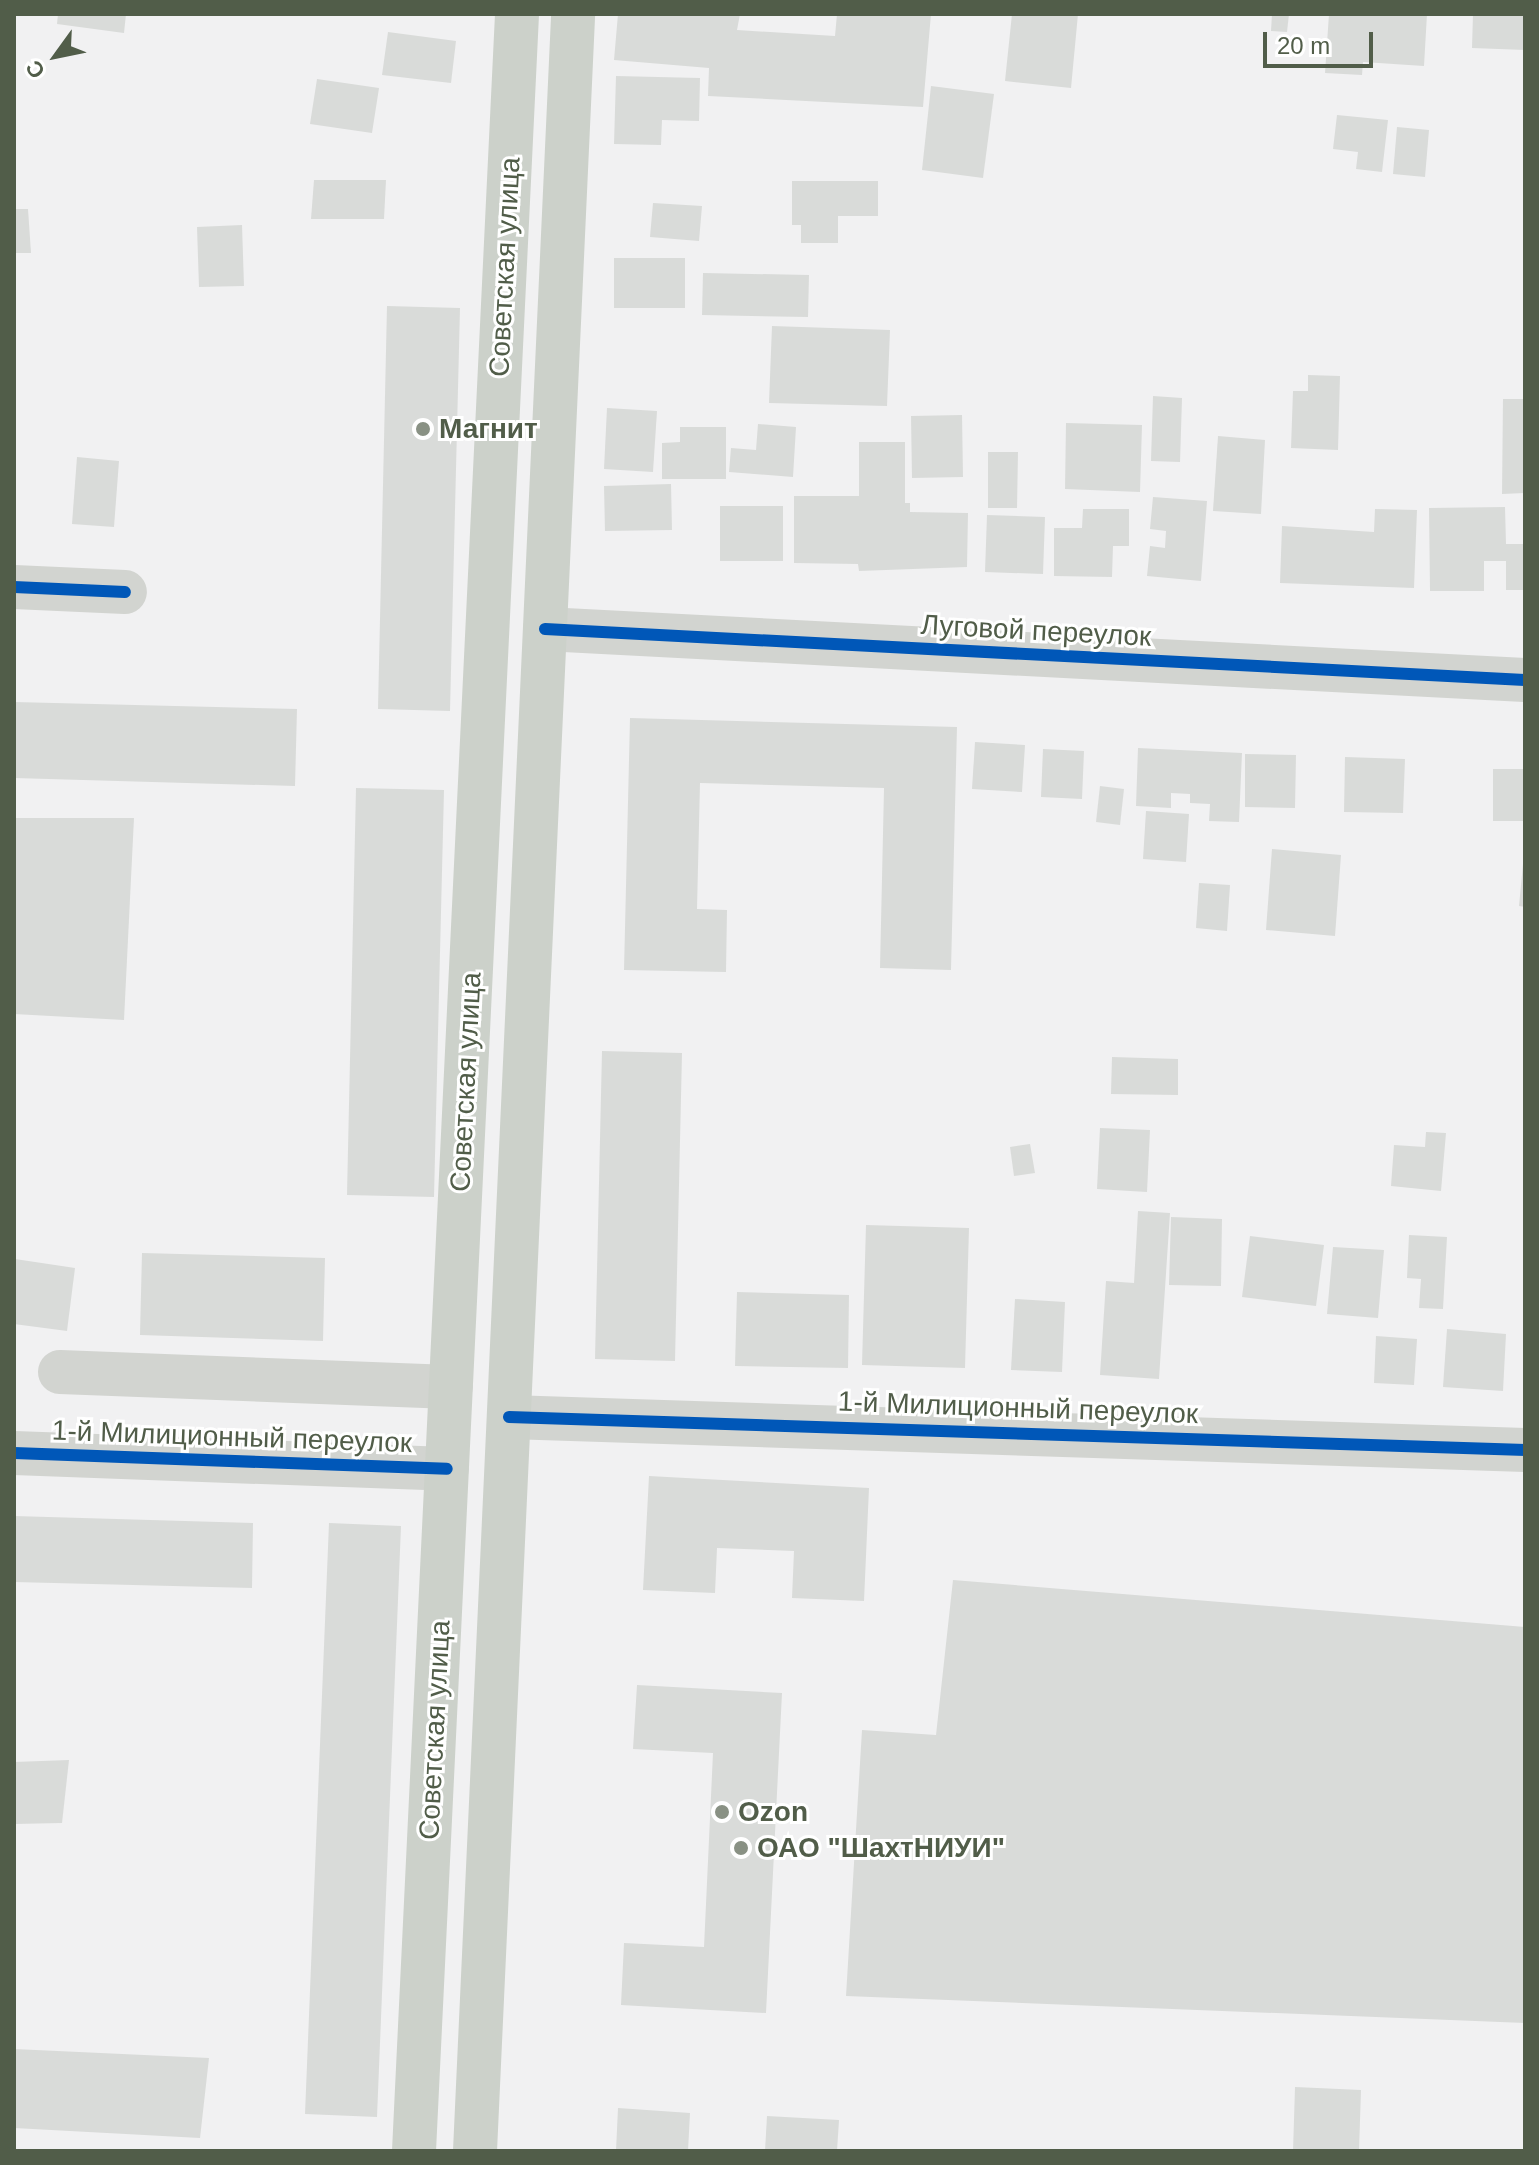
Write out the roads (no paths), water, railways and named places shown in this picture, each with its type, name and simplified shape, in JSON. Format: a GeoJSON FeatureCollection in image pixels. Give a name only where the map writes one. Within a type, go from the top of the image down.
{"type":"FeatureCollection","features":[{"type":"Feature","properties":{"kind":"main road","name":"Советская улица"},"geometry":{"type":"LineString","coordinates":[[414,2151],[517,14]]}},
{"type":"Feature","properties":{"kind":"main road","name":"Советская улица"},"geometry":{"type":"LineString","coordinates":[[475,2151],[573,14]]}},
{"type":"Feature","properties":{"kind":"street"},"geometry":{"type":"LineString","coordinates":[[14,587],[125,592]]}},
{"type":"Feature","properties":{"kind":"street","name":"Луговой переулок"},"geometry":{"type":"LineString","coordinates":[[545,629],[1525,680]]}},
{"type":"Feature","properties":{"kind":"street"},"geometry":{"type":"LineString","coordinates":[[60,1372],[451,1387]]}},
{"type":"Feature","properties":{"kind":"street","name":"1-й Милиционный переулок"},"geometry":{"type":"LineString","coordinates":[[509,1417],[1525,1450]]}},
{"type":"Feature","properties":{"kind":"street","name":"1-й Милиционный переулок"},"geometry":{"type":"LineString","coordinates":[[14,1453],[447,1469]]}},
{"type":"Feature","properties":{"kind":"place","name":"Магнит"},"geometry":{"type":"Point","coordinates":[423,429]}},
{"type":"Feature","properties":{"kind":"place","name":"Ozon"},"geometry":{"type":"Point","coordinates":[722,1812]}},
{"type":"Feature","properties":{"kind":"place","name":"ОАО \"ШахтНИУИ\""},"geometry":{"type":"Point","coordinates":[741,1848]}}]}
